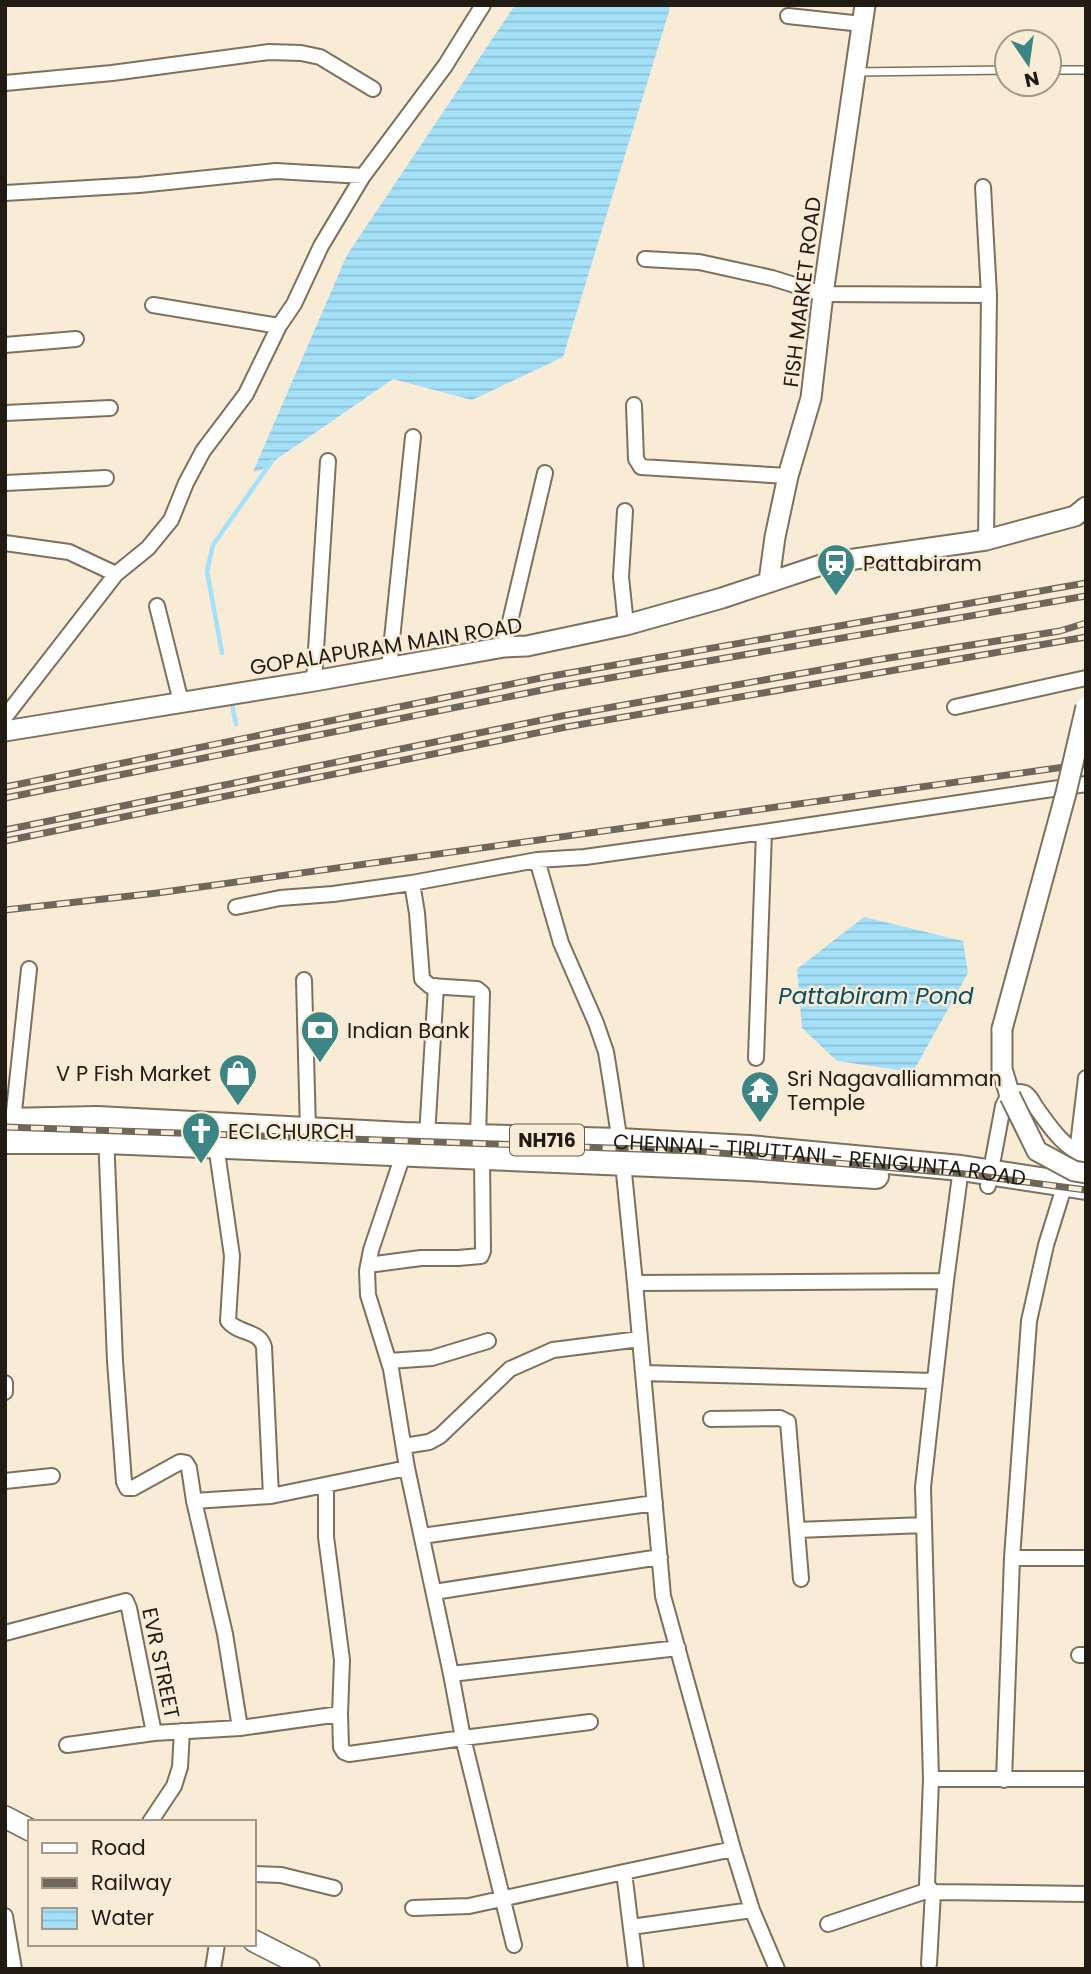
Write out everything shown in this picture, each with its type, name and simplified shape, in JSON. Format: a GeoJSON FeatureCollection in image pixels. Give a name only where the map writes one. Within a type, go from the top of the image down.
{"type":"FeatureCollection","features":[{"type":"Feature","properties":{"kind":"highway","name":"CHENNAI - TIRUTTANI - RENIGUNTA ROAD"},"geometry":{"type":"LineString","coordinates":[[8,1128],[307,1130],[427,1136],[480,1148]]}},
{"type":"Feature","properties":{"kind":"highway","name":"CHENNAI - TIRUTTANI - RENIGUNTA ROAD"},"geometry":{"type":"LineString","coordinates":[[106,1130],[216,1146],[403,1155],[480,1148],[621,1152],[749,1148],[990,1179],[1074,1185],[1086,1199]]}},
{"type":"Feature","properties":{"kind":"main road"},"geometry":{"type":"LineString","coordinates":[[5,1817],[28,1828]]}},
{"type":"Feature","properties":{"kind":"main road"},"geometry":{"type":"LineString","coordinates":[[256,1942],[309,1969]]}},
{"type":"Feature","properties":{"kind":"street"},"geometry":{"type":"LineString","coordinates":[[5,717],[116,574],[148,548],[171,520],[203,451],[246,394],[279,326],[294,304],[321,246],[363,176],[445,66],[483,5]]}},
{"type":"Feature","properties":{"kind":"street"},"geometry":{"type":"LineString","coordinates":[[788,16],[864,15]]}},
{"type":"Feature","properties":{"kind":"street","name":"FISH MARKET ROAD"},"geometry":{"type":"LineString","coordinates":[[769,580],[788,476],[811,398],[823,294],[864,15]]}},
{"type":"Feature","properties":{"kind":"street"},"geometry":{"type":"LineString","coordinates":[[5,83],[285,52],[320,57],[373,89]]}},
{"type":"Feature","properties":{"kind":"street"},"geometry":{"type":"LineString","coordinates":[[5,193],[139,185],[276,170],[363,176]]}},
{"type":"Feature","properties":{"kind":"street"},"geometry":{"type":"LineString","coordinates":[[983,187],[989,295],[986,540]]}},
{"type":"Feature","properties":{"kind":"street"},"geometry":{"type":"LineString","coordinates":[[645,259],[699,262],[772,278],[823,294],[989,295]]}},
{"type":"Feature","properties":{"kind":"street"},"geometry":{"type":"LineString","coordinates":[[153,305],[279,326]]}},
{"type":"Feature","properties":{"kind":"street"},"geometry":{"type":"LineString","coordinates":[[5,345],[76,339]]}},
{"type":"Feature","properties":{"kind":"street"},"geometry":{"type":"LineString","coordinates":[[634,405],[636,459],[641,467],[788,476]]}},
{"type":"Feature","properties":{"kind":"street"},"geometry":{"type":"LineString","coordinates":[[5,413],[110,408]]}},
{"type":"Feature","properties":{"kind":"street"},"geometry":{"type":"LineString","coordinates":[[389,668],[413,438]]}},
{"type":"Feature","properties":{"kind":"street"},"geometry":{"type":"LineString","coordinates":[[314,681],[328,461]]}},
{"type":"Feature","properties":{"kind":"street"},"geometry":{"type":"LineString","coordinates":[[504,647],[545,473]]}},
{"type":"Feature","properties":{"kind":"street"},"geometry":{"type":"LineString","coordinates":[[5,483],[106,478]]}},
{"type":"Feature","properties":{"kind":"street"},"geometry":{"type":"LineString","coordinates":[[625,511],[621,577],[626,625]]}},
{"type":"Feature","properties":{"kind":"street","name":"GOPALAPURAM MAIN ROAD"},"geometry":{"type":"LineString","coordinates":[[5,731],[504,647],[527,646],[626,625],[722,598],[769,580],[827,563],[986,540],[1082,513]]}},
{"type":"Feature","properties":{"kind":"street"},"geometry":{"type":"LineString","coordinates":[[5,543],[69,552],[116,574]]}},
{"type":"Feature","properties":{"kind":"street"},"geometry":{"type":"LineString","coordinates":[[157,606],[181,702]]}},
{"type":"Feature","properties":{"kind":"street"},"geometry":{"type":"LineString","coordinates":[[955,707],[1086,678]]}},
{"type":"Feature","properties":{"kind":"street"},"geometry":{"type":"LineString","coordinates":[[1004,1780],[1012,1558],[1029,1321],[1046,1245],[1074,1185],[1074,1171],[1037,1151],[1010,1096],[1002,1069],[1002,1029],[1066,793],[1086,707]]}},
{"type":"Feature","properties":{"kind":"street"},"geometry":{"type":"LineString","coordinates":[[236,907],[280,898],[412,883],[537,860],[584,857],[1086,784]]}},
{"type":"Feature","properties":{"kind":"street"},"geometry":{"type":"LineString","coordinates":[[756,1058],[764,832]]}},
{"type":"Feature","properties":{"kind":"street"},"geometry":{"type":"LineString","coordinates":[[537,860],[561,943],[606,1052],[621,1152],[635,1283],[663,1596],[733,1849],[752,1910],[777,1969]]}},
{"type":"Feature","properties":{"kind":"street"},"geometry":{"type":"LineString","coordinates":[[368,1265],[421,1258],[481,1256],[483,1251],[480,1148],[482,993],[477,989],[425,983],[421,976],[412,883]]}},
{"type":"Feature","properties":{"kind":"street"},"geometry":{"type":"LineString","coordinates":[[8,1128],[29,968]]}},
{"type":"Feature","properties":{"kind":"street"},"geometry":{"type":"LineString","coordinates":[[304,980],[307,1130]]}},
{"type":"Feature","properties":{"kind":"street"},"geometry":{"type":"LineString","coordinates":[[427,1136],[436,986]]}},
{"type":"Feature","properties":{"kind":"street"},"geometry":{"type":"LineString","coordinates":[[1082,1155],[1086,1078]]}},
{"type":"Feature","properties":{"kind":"street"},"geometry":{"type":"LineString","coordinates":[[990,1179],[1005,1101],[1020,1093],[1028,1096],[1057,1135],[1082,1155]]}},
{"type":"Feature","properties":{"kind":"street"},"geometry":{"type":"LineString","coordinates":[[106,1130],[115,1361],[124,1482],[127,1488],[133,1488],[180,1462],[186,1463],[225,1634],[240,1728]]}},
{"type":"Feature","properties":{"kind":"street"},"geometry":{"type":"LineString","coordinates":[[216,1146],[232,1256],[228,1321],[234,1328],[258,1336],[264,1347],[271,1496]]}},
{"type":"Feature","properties":{"kind":"street"},"geometry":{"type":"LineString","coordinates":[[403,1155],[371,1250],[368,1295],[389,1361],[407,1468],[463,1738],[514,1945]]}},
{"type":"Feature","properties":{"kind":"street"},"geometry":{"type":"LineString","coordinates":[[929,1964],[931,1891],[927,1880],[931,1779],[923,1487],[960,1175]]}},
{"type":"Feature","properties":{"kind":"street"},"geometry":{"type":"LineString","coordinates":[[635,1283],[946,1281]]}},
{"type":"Feature","properties":{"kind":"street"},"geometry":{"type":"LineString","coordinates":[[404,1446],[440,1436],[510,1369],[554,1350],[640,1339]]}},
{"type":"Feature","properties":{"kind":"street"},"geometry":{"type":"LineString","coordinates":[[389,1361],[432,1358],[488,1341]]}},
{"type":"Feature","properties":{"kind":"street"},"geometry":{"type":"LineString","coordinates":[[643,1373],[935,1381]]}},
{"type":"Feature","properties":{"kind":"street"},"geometry":{"type":"LineString","coordinates":[[5,1383],[5,1392]]}},
{"type":"Feature","properties":{"kind":"street"},"geometry":{"type":"LineString","coordinates":[[710,1419],[780,1418],[788,1422],[801,1579]]}},
{"type":"Feature","properties":{"kind":"street"},"geometry":{"type":"LineString","coordinates":[[194,1502],[271,1496],[407,1468]]}},
{"type":"Feature","properties":{"kind":"street"},"geometry":{"type":"LineString","coordinates":[[5,1481],[52,1476]]}},
{"type":"Feature","properties":{"kind":"street"},"geometry":{"type":"LineString","coordinates":[[326,1485],[326,1537],[342,1660],[340,1714],[341,1747],[344,1752],[349,1754],[590,1722]]}},
{"type":"Feature","properties":{"kind":"street"},"geometry":{"type":"LineString","coordinates":[[422,1536],[655,1503]]}},
{"type":"Feature","properties":{"kind":"street"},"geometry":{"type":"LineString","coordinates":[[797,1530],[924,1525]]}},
{"type":"Feature","properties":{"kind":"street"},"geometry":{"type":"LineString","coordinates":[[434,1592],[660,1557]]}},
{"type":"Feature","properties":{"kind":"street"},"geometry":{"type":"LineString","coordinates":[[1012,1558],[1086,1558]]}},
{"type":"Feature","properties":{"kind":"street","name":"EVR STREET"},"geometry":{"type":"LineString","coordinates":[[5,1633],[126,1601],[154,1732]]}},
{"type":"Feature","properties":{"kind":"street"},"geometry":{"type":"LineString","coordinates":[[451,1674],[678,1648]]}},
{"type":"Feature","properties":{"kind":"street"},"geometry":{"type":"LineString","coordinates":[[67,1745],[154,1732],[240,1728],[340,1714]]}},
{"type":"Feature","properties":{"kind":"street"},"geometry":{"type":"LineString","coordinates":[[151,1820],[174,1786],[180,1767],[182,1731]]}},
{"type":"Feature","properties":{"kind":"street"},"geometry":{"type":"LineString","coordinates":[[931,1779],[1086,1779]]}},
{"type":"Feature","properties":{"kind":"street"},"geometry":{"type":"LineString","coordinates":[[413,1908],[469,1906],[733,1849]]}},
{"type":"Feature","properties":{"kind":"street"},"geometry":{"type":"LineString","coordinates":[[624,1872],[636,1969]]}},
{"type":"Feature","properties":{"kind":"street"},"geometry":{"type":"LineString","coordinates":[[256,1874],[281,1875],[334,1888]]}},
{"type":"Feature","properties":{"kind":"street"},"geometry":{"type":"LineString","coordinates":[[828,1924],[931,1891],[1086,1894]]}},
{"type":"Feature","properties":{"kind":"street"},"geometry":{"type":"LineString","coordinates":[[631,1927],[752,1910]]}},
{"type":"Feature","properties":{"kind":"street"},"geometry":{"type":"LineString","coordinates":[[5,1916],[14,1969]]}},
{"type":"Feature","properties":{"kind":"street"},"geometry":{"type":"LineString","coordinates":[[213,1969],[217,1946]]}},
{"type":"Feature","properties":{"kind":"lane"},"geometry":{"type":"LineString","coordinates":[[1063,70],[1086,69]]}},
{"type":"Feature","properties":{"kind":"lane"},"geometry":{"type":"LineString","coordinates":[[854,72],[993,70]]}},
{"type":"Feature","properties":{"kind":"water"},"geometry":{"type":"Polygon","coordinates":[[[515,5],[671,5],[563,357],[472,400],[393,379],[261,470],[253,472],[347,255],[515,5]]]}},
{"type":"Feature","properties":{"kind":"water","name":"Pattabiram Pond"},"geometry":{"type":"Polygon","coordinates":[[[864,917],[963,941],[968,973],[913,1072],[837,1061],[802,1028],[797,969],[864,917]]]}},
{"type":"Feature","properties":{"kind":"waterway"},"geometry":{"type":"LineString","coordinates":[[222,653],[207,571],[213,545],[272,461]]}},
{"type":"Feature","properties":{"kind":"waterway"},"geometry":{"type":"LineString","coordinates":[[232,704],[236,724]]}},
{"type":"Feature","properties":{"kind":"railway"},"geometry":{"type":"LineString","coordinates":[[5,787],[546,677],[1086,583]]}},
{"type":"Feature","properties":{"kind":"railway"},"geometry":{"type":"LineString","coordinates":[[5,798],[557,687],[1086,596]]}},
{"type":"Feature","properties":{"kind":"railway"},"geometry":{"type":"LineString","coordinates":[[5,830],[562,716],[876,660],[1060,631],[1086,623]]}},
{"type":"Feature","properties":{"kind":"railway"},"geometry":{"type":"LineString","coordinates":[[5,841],[566,727],[1086,637]]}},
{"type":"Feature","properties":{"kind":"railway"},"geometry":{"type":"LineString","coordinates":[[5,910],[157,893],[1086,764]]}},
{"type":"Feature","properties":{"kind":"railway"},"geometry":{"type":"LineString","coordinates":[[5,1127],[696,1151],[965,1174],[1086,1190]]}},
{"type":"Feature","properties":{"kind":"place","name":"Pattabiram"},"geometry":{"type":"Point","coordinates":[836,597]}},
{"type":"Feature","properties":{"kind":"place","name":"Indian Bank"},"geometry":{"type":"Point","coordinates":[320,1064]}},
{"type":"Feature","properties":{"kind":"place","name":"V P Fish Market"},"geometry":{"type":"Point","coordinates":[238,1107]}},
{"type":"Feature","properties":{"kind":"place","name":"Sri Nagavalliamman Temple"},"geometry":{"type":"Point","coordinates":[760,1124]}},
{"type":"Feature","properties":{"kind":"place","name":"ECI CHURCH"},"geometry":{"type":"Point","coordinates":[201,1165]}}]}
